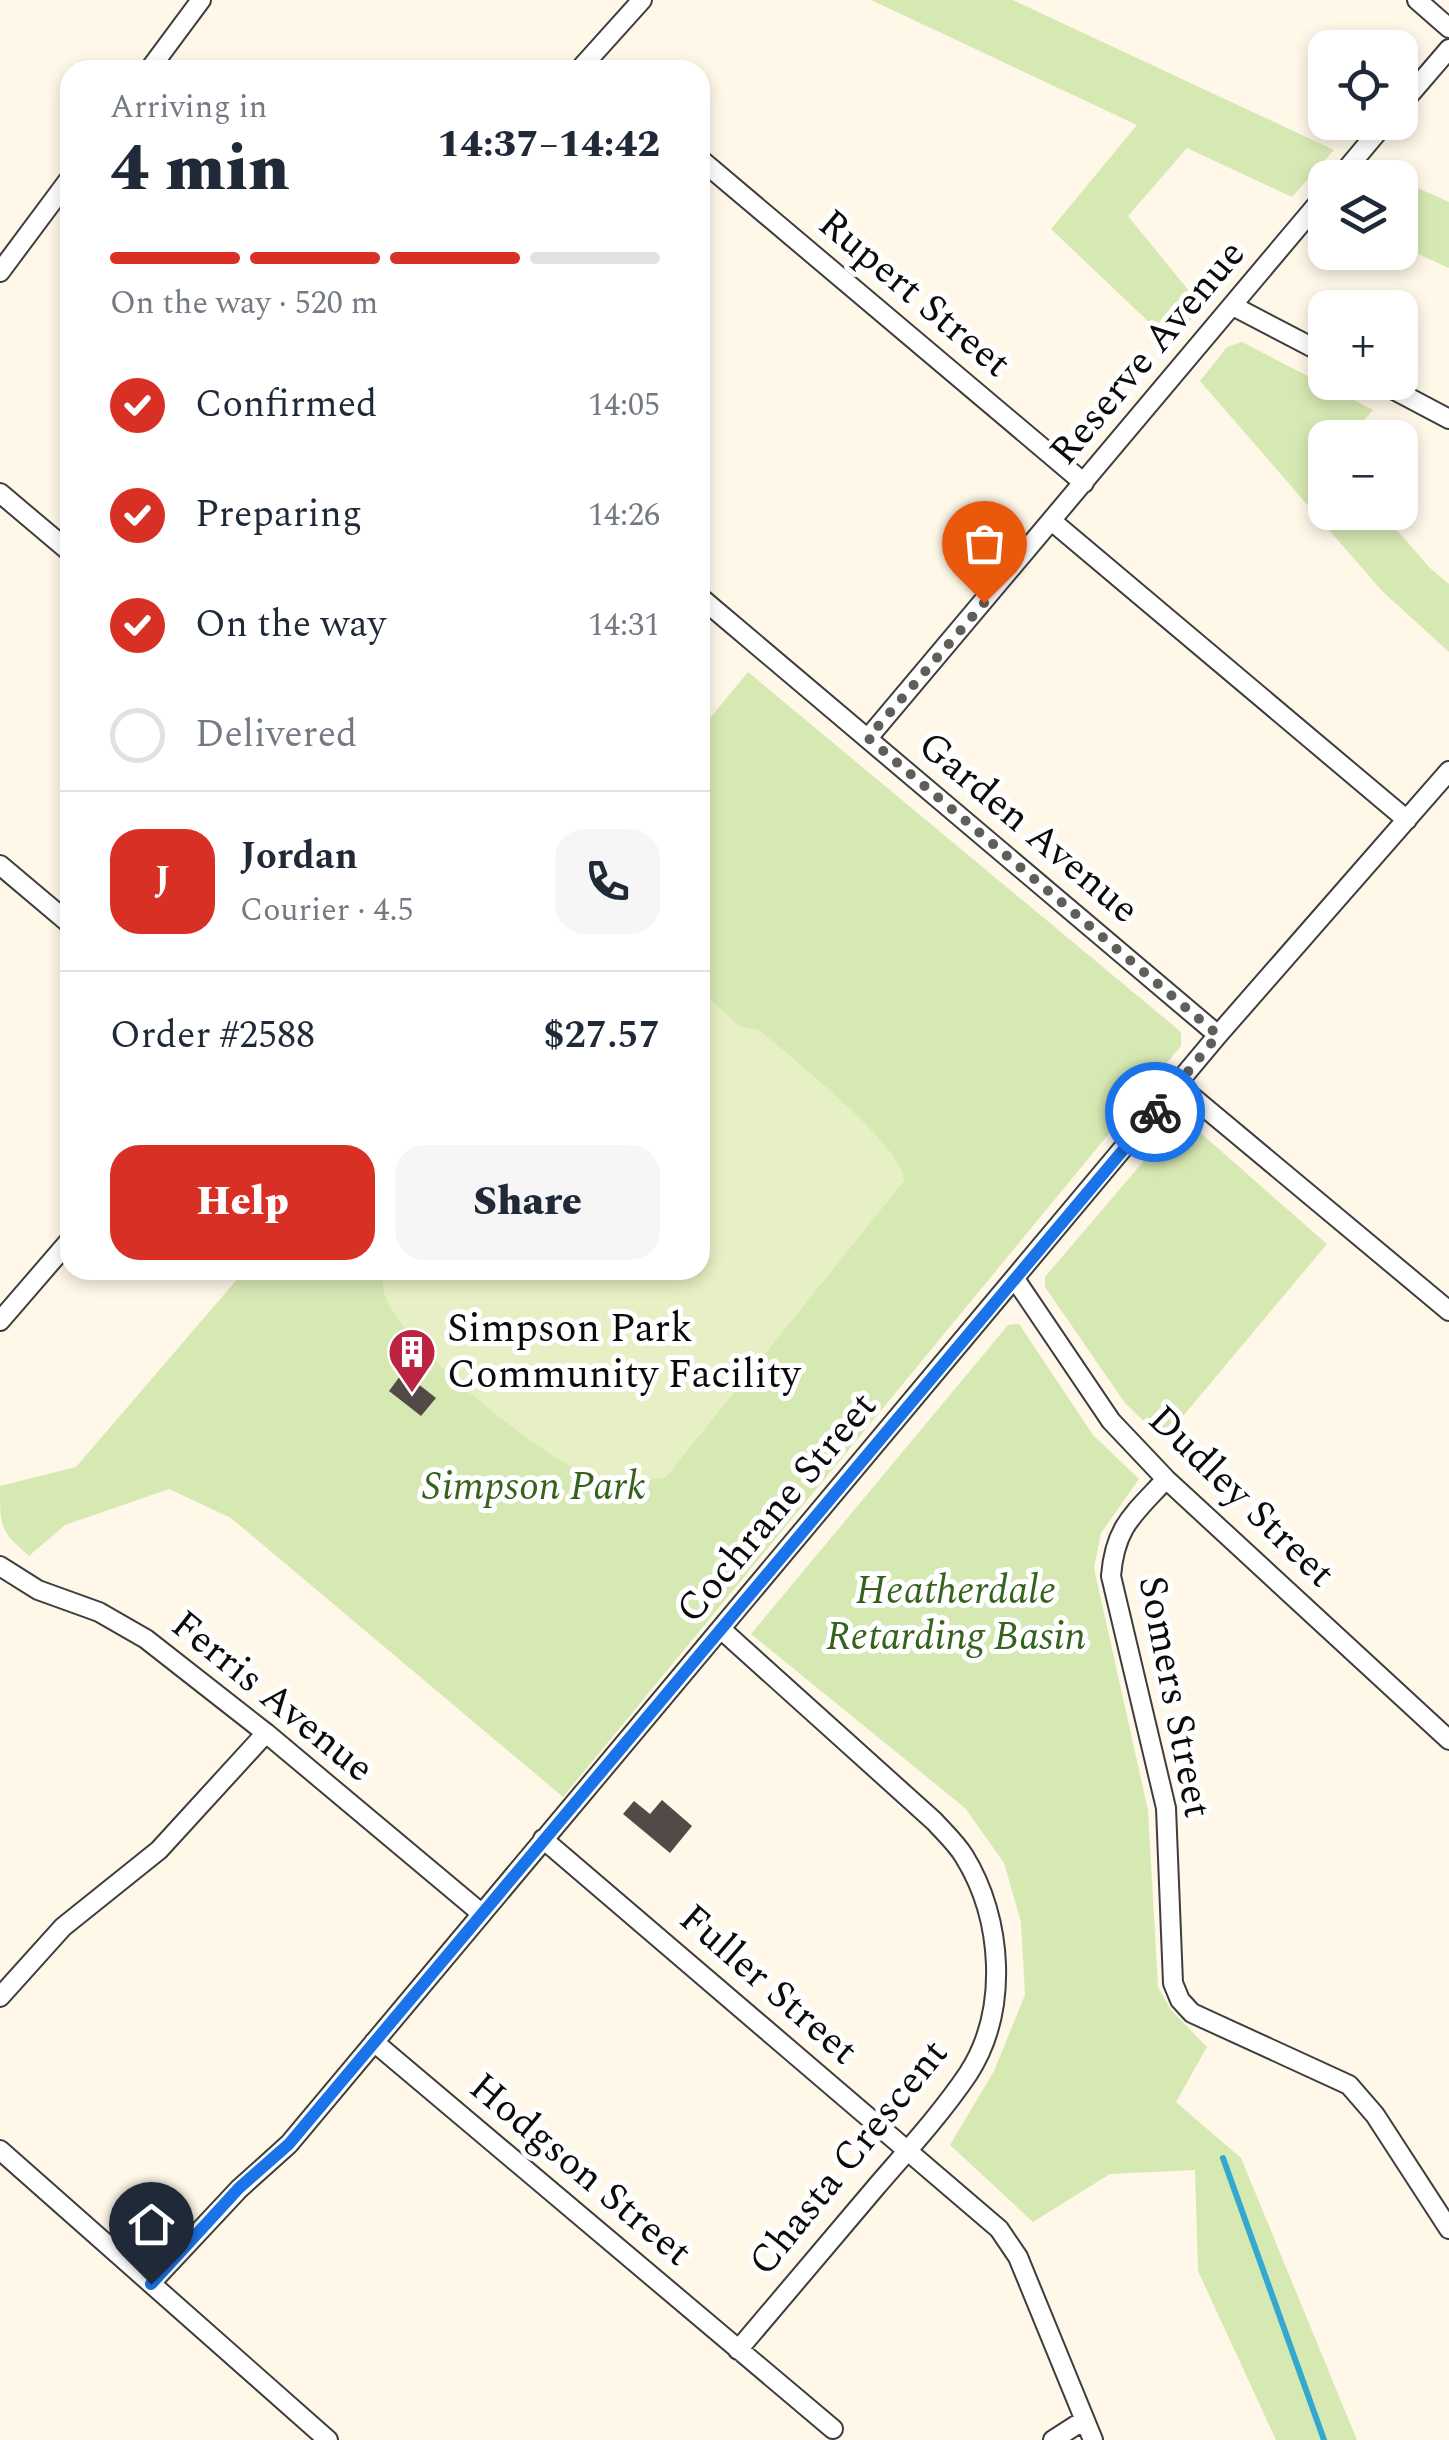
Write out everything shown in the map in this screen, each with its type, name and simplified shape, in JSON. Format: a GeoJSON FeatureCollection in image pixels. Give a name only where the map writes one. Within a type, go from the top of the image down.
{"type":"FeatureCollection","features":[{"type":"Feature","properties":{"kind":"street"},"geometry":{"type":"LineString","coordinates":[[157,60],[201,0]]}},
{"type":"Feature","properties":{"kind":"street"},"geometry":{"type":"LineString","coordinates":[[594,60],[642,0]]}},
{"type":"Feature","properties":{"kind":"street"},"geometry":{"type":"LineString","coordinates":[[1417,0],[1449,28]]}},
{"type":"Feature","properties":{"kind":"street"},"geometry":{"type":"LineString","coordinates":[[1418,85],[1449,48]]}},
{"type":"Feature","properties":{"kind":"street"},"geometry":{"type":"LineString","coordinates":[[1355,160],[1371,140]]}},
{"type":"Feature","properties":{"kind":"street","name":"Rupert Street"},"geometry":{"type":"LineString","coordinates":[[710,167],[1084,483]]}},
{"type":"Feature","properties":{"kind":"street"},"geometry":{"type":"LineString","coordinates":[[0,272],[60,191]]}},
{"type":"Feature","properties":{"kind":"street","name":"Reserve Avenue"},"geometry":{"type":"LineString","coordinates":[[868,738],[1308,215]]}},
{"type":"Feature","properties":{"kind":"street"},"geometry":{"type":"LineString","coordinates":[[1233,306],[1308,345]]}},
{"type":"Feature","properties":{"kind":"street"},"geometry":{"type":"LineString","coordinates":[[1413,400],[1449,419]]}},
{"type":"Feature","properties":{"kind":"street"},"geometry":{"type":"LineString","coordinates":[[0,493],[60,544]]}},
{"type":"Feature","properties":{"kind":"street"},"geometry":{"type":"LineString","coordinates":[[1053,522],[1407,820]]}},
{"type":"Feature","properties":{"kind":"street","name":"Garden Avenue"},"geometry":{"type":"LineString","coordinates":[[710,605],[1218,1035]]}},
{"type":"Feature","properties":{"kind":"street","name":"Cochrane Street"},"geometry":{"type":"LineString","coordinates":[[151,2284],[239,2188],[289,2144],[1218,1035],[1449,771]]}},
{"type":"Feature","properties":{"kind":"street"},"geometry":{"type":"LineString","coordinates":[[0,865],[60,916]]}},
{"type":"Feature","properties":{"kind":"street"},"geometry":{"type":"LineString","coordinates":[[1178,1084],[1449,1312]]}},
{"type":"Feature","properties":{"kind":"street"},"geometry":{"type":"LineString","coordinates":[[0,1322],[60,1252]]}},
{"type":"Feature","properties":{"kind":"street","name":"Dudley Street"},"geometry":{"type":"LineString","coordinates":[[1015,1280],[1111,1421],[1166,1479],[1449,1740]]}},
{"type":"Feature","properties":{"kind":"street","name":"Somers Street"},"geometry":{"type":"LineString","coordinates":[[1166,1479],[1126,1523],[1113,1546],[1110,1576],[1166,1808],[1173,1982],[1180,2000],[1192,2013],[1349,2085],[1376,2116],[1449,2230]]}},
{"type":"Feature","properties":{"kind":"street","name":"Ferris Avenue"},"geometry":{"type":"LineString","coordinates":[[0,1566],[38,1590],[99,1612],[146,1638],[481,1914]]}},
{"type":"Feature","properties":{"kind":"street","name":"Chasta Crescent"},"geometry":{"type":"LineString","coordinates":[[722,1630],[934,1821],[963,1854],[984,1896],[995,1944],[995,1991],[986,2035],[969,2072],[738,2350]]}},
{"type":"Feature","properties":{"kind":"street"},"geometry":{"type":"LineString","coordinates":[[0,1997],[63,1928],[159,1850],[266,1733]]}},
{"type":"Feature","properties":{"kind":"street","name":"Fuller Street"},"geometry":{"type":"LineString","coordinates":[[544,1839],[999,2229],[1018,2256],[1093,2440]]}},
{"type":"Feature","properties":{"kind":"street","name":"Hodgson Street"},"geometry":{"type":"LineString","coordinates":[[374,2042],[833,2430]]}},
{"type":"Feature","properties":{"kind":"street"},"geometry":{"type":"LineString","coordinates":[[0,2150],[328,2440]]}},
{"type":"Feature","properties":{"kind":"street"},"geometry":{"type":"LineString","coordinates":[[1052,2440],[1084,2420]]}},
{"type":"Feature","properties":{"kind":"green space"},"geometry":{"type":"Polygon","coordinates":[[[871,0],[1013,0],[1334,150],[1325,160],[1308,160],[1308,179],[1292,197],[1187,148],[1128,216],[1202,307],[1171,343],[1051,229],[1137,125],[871,0]]]}},
{"type":"Feature","properties":{"kind":"green space"},"geometry":{"type":"Polygon","coordinates":[[[1418,188],[1449,202],[1449,268],[1418,254],[1418,188]]]}},
{"type":"Feature","properties":{"kind":"green space"},"geometry":{"type":"Polygon","coordinates":[[[1242,342],[1308,376],[1308,400],[1354,400],[1373,410],[1364,420],[1308,420],[1308,506],[1200,381],[1227,347],[1242,342]]]}},
{"type":"Feature","properties":{"kind":"green space"},"geometry":{"type":"Polygon","coordinates":[[[1329,530],[1397,530],[1449,584],[1449,652],[1382,591],[1329,530]]]}},
{"type":"Feature","properties":{"kind":"green space","name":"Simpson Park"},"geometry":{"type":"Polygon","coordinates":[[[748,672],[1181,1032],[1181,1046],[563,1797],[231,1518],[169,1489],[65,1525],[29,1556],[4,1527],[0,1486],[76,1467],[236,1280],[710,1280],[710,718],[748,672]]]}},
{"type":"Feature","properties":{"kind":"green space"},"geometry":{"type":"Polygon","coordinates":[[[710,999],[739,1026],[759,1030],[843,1102],[886,1147],[900,1166],[904,1181],[666,1477],[605,1482],[582,1473],[519,1432],[422,1347],[387,1300],[383,1282],[710,1280],[710,999]]]}},
{"type":"Feature","properties":{"kind":"green space"},"geometry":{"type":"Polygon","coordinates":[[[1187,1121],[1327,1244],[1163,1440],[1125,1403],[1045,1287],[1045,1277],[1176,1123],[1187,1121]]]}},
{"type":"Feature","properties":{"kind":"green space","name":"Heatherdale Retarding Basin"},"geometry":{"type":"Polygon","coordinates":[[[1019,1324],[1093,1435],[1139,1479],[1101,1533],[1094,1568],[1148,1810],[1158,1987],[1171,2010],[1207,2047],[1176,2102],[1241,2158],[1357,2440],[1276,2440],[1198,2271],[1195,2170],[1110,2174],[1033,2222],[950,2145],[994,2071],[1025,1995],[1021,1922],[1004,1863],[965,1808],[751,1634],[1008,1325],[1019,1324]]]}},
{"type":"Feature","properties":{"kind":"building","name":"Simpson Park Community Facility"},"geometry":{"type":"Polygon","coordinates":[[[403,1372],[436,1398],[421,1416],[389,1391],[403,1372]]]}},
{"type":"Feature","properties":{"kind":"building"},"geometry":{"type":"Polygon","coordinates":[[[662,1800],[692,1826],[670,1853],[623,1814],[634,1801],[650,1814],[662,1800]]]}},
{"type":"Feature","properties":{"kind":"waterway"},"geometry":{"type":"LineString","coordinates":[[1223,2158],[1324,2440]]}},
{"type":"Feature","properties":{"kind":"way so far"},"geometry":{"type":"LineString","coordinates":[[984,603],[868,738],[1218,1035],[1155,1112]]}},
{"type":"Feature","properties":{"kind":"place","name":"Simpson Park Community Facility"},"geometry":{"type":"Point","coordinates":[412,1394]}},
{"type":"Feature","properties":{"kind":"route"},"geometry":{"type":"LineString","coordinates":[[151,2284],[239,2188],[289,2144],[1155,1112]]}}]}
